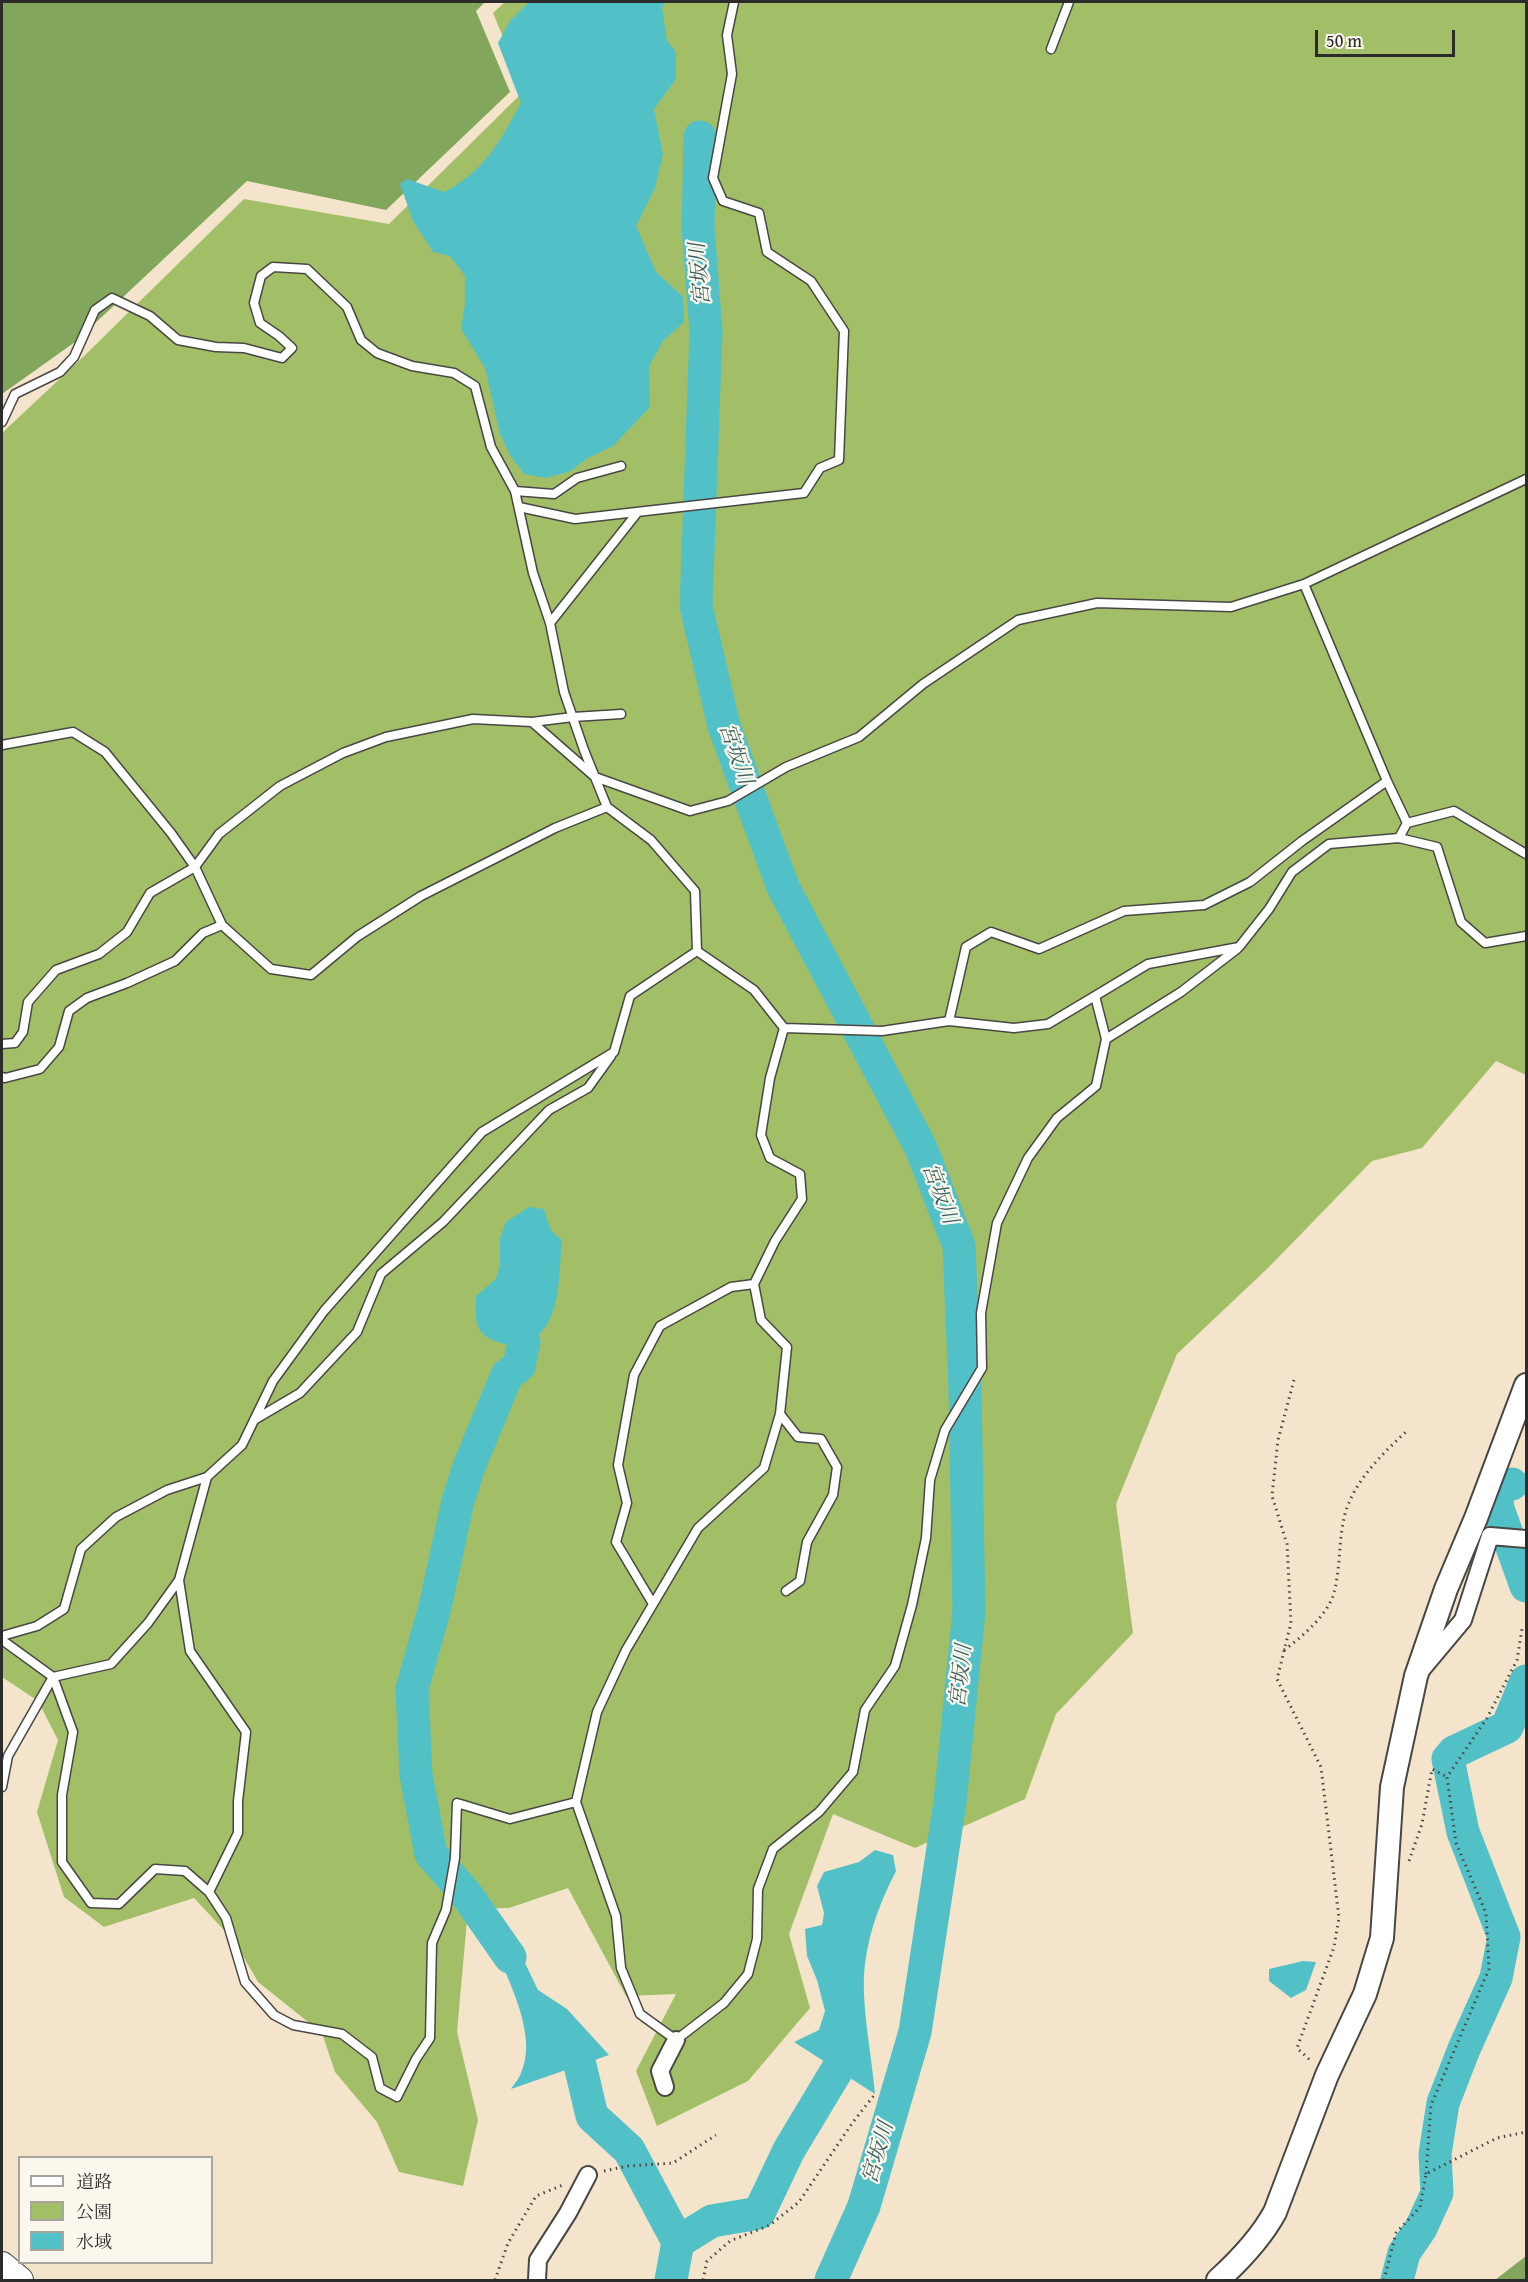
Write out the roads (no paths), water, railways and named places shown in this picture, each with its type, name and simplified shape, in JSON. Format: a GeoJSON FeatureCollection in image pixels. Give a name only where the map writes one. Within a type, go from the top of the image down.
{"type":"FeatureCollection","features":[{"type":"Feature","properties":{"kind":"main road"},"geometry":{"type":"LineString","coordinates":[[2,2265],[20,2280]]}},
{"type":"Feature","properties":{"kind":"street"},"geometry":{"type":"LineString","coordinates":[[1218,2280],[1237,2263],[1266,2229],[1275,2212],[1327,2075],[1365,1994],[1382,1938],[1392,1786],[1416,1676],[1446,1589],[1527,1385]]}},
{"type":"Feature","properties":{"kind":"street"},"geometry":{"type":"LineString","coordinates":[[1416,1676],[1463,1620],[1491,1536],[1527,1539]]}},
{"type":"Feature","properties":{"kind":"street"},"geometry":{"type":"LineString","coordinates":[[665,2087],[660,2071],[676,2040]]}},
{"type":"Feature","properties":{"kind":"street"},"geometry":{"type":"LineString","coordinates":[[537,2280],[538,2260],[568,2213],[588,2175]]}},
{"type":"Feature","properties":{"kind":"lane"},"geometry":{"type":"LineString","coordinates":[[519,507],[575,519],[804,493],[820,468],[839,460],[844,331],[811,281],[767,252],[759,213],[723,201],[713,178],[732,74],[727,35],[734,2]]}},
{"type":"Feature","properties":{"kind":"lane"},"geometry":{"type":"LineString","coordinates":[[1051,49],[1069,2]]}},
{"type":"Feature","properties":{"kind":"lane"},"geometry":{"type":"LineString","coordinates":[[2,422],[15,394],[60,372],[74,357],[95,310],[112,298],[150,316],[178,340],[216,347],[244,348],[282,358],[292,348],[260,323],[254,303],[261,276],[273,267],[307,269],[347,307],[361,340],[377,353],[412,366],[454,373],[475,386],[491,447],[515,491],[533,573],[550,622],[564,692],[595,777],[607,807],[651,840],[695,891],[697,951]]}},
{"type":"Feature","properties":{"kind":"lane"},"geometry":{"type":"LineString","coordinates":[[515,491],[555,494],[577,478],[621,466]]}},
{"type":"Feature","properties":{"kind":"lane"},"geometry":{"type":"LineString","coordinates":[[532,722],[595,777],[690,811],[728,801],[786,767],[859,737],[923,684],[1018,620],[1097,603],[1231,607],[1304,584],[1527,479]]}},
{"type":"Feature","properties":{"kind":"lane"},"geometry":{"type":"LineString","coordinates":[[550,622],[637,513]]}},
{"type":"Feature","properties":{"kind":"lane"},"geometry":{"type":"LineString","coordinates":[[1304,584],[1407,823]]}},
{"type":"Feature","properties":{"kind":"lane"},"geometry":{"type":"LineString","coordinates":[[2,1044],[15,1043],[23,1032],[28,1002],[56,970],[99,954],[127,932],[150,893],[195,867],[219,834],[280,786],[343,753],[386,737],[473,719],[532,722],[621,714]]}},
{"type":"Feature","properties":{"kind":"lane"},"geometry":{"type":"LineString","coordinates":[[2,745],[73,732],[105,752],[195,867],[222,925],[271,969],[311,975],[358,936],[421,896],[555,828],[607,807]]}},
{"type":"Feature","properties":{"kind":"lane"},"geometry":{"type":"LineString","coordinates":[[949,1021],[966,947],[992,932],[1039,949],[1124,911],[1204,904],[1250,882],[1302,841],[1387,781]]}},
{"type":"Feature","properties":{"kind":"lane"},"geometry":{"type":"LineString","coordinates":[[1399,838],[1407,823],[1454,811],[1527,854]]}},
{"type":"Feature","properties":{"kind":"lane"},"geometry":{"type":"LineString","coordinates":[[1106,1039],[1181,992],[1239,947],[1269,909],[1292,872],[1329,844],[1399,838],[1437,847],[1461,922],[1485,943],[1527,936]]}},
{"type":"Feature","properties":{"kind":"lane"},"geometry":{"type":"LineString","coordinates":[[2,1077],[40,1070],[59,1047],[69,1011],[78,1004],[87,998],[175,961],[202,933],[222,925]]}},
{"type":"Feature","properties":{"kind":"lane"},"geometry":{"type":"LineString","coordinates":[[697,951],[754,990],[784,1028],[882,1031],[949,1021],[1014,1028],[1048,1024],[1148,964],[1239,947]]}},
{"type":"Feature","properties":{"kind":"lane"},"geometry":{"type":"LineString","coordinates":[[254,1420],[300,1393],[357,1332],[381,1274],[443,1222],[549,1110],[588,1088],[614,1052],[630,996],[697,951]]}},
{"type":"Feature","properties":{"kind":"lane"},"geometry":{"type":"LineString","coordinates":[[784,1028],[770,1078],[761,1134],[770,1158],[800,1174],[802,1199],[775,1240],[754,1284],[761,1320],[787,1347],[780,1414],[764,1468],[698,1528],[626,1650],[597,1712],[576,1802],[616,1916],[621,1968],[632,1996],[640,2014],[676,2040],[724,2003],[748,1974],[757,1940],[758,1889],[773,1849],[819,1812],[853,1772],[865,1710],[895,1666],[912,1605],[926,1538],[930,1480],[945,1430],[982,1368],[981,1313],[997,1223],[1028,1158],[1039,1142],[1057,1118],[1096,1086],[1106,1039],[1095,996]]}},
{"type":"Feature","properties":{"kind":"lane"},"geometry":{"type":"LineString","coordinates":[[2,1638],[37,1626],[64,1610],[81,1549],[116,1517],[167,1490],[207,1477],[242,1445],[273,1381],[324,1311],[482,1132],[614,1052]]}},
{"type":"Feature","properties":{"kind":"lane"},"geometry":{"type":"LineString","coordinates":[[652,1604],[616,1542],[627,1503],[618,1465],[634,1375],[660,1326],[731,1287],[754,1284]]}},
{"type":"Feature","properties":{"kind":"lane"},"geometry":{"type":"LineString","coordinates":[[780,1414],[798,1437],[821,1439],[837,1467],[833,1495],[807,1542],[800,1581],[786,1591]]}},
{"type":"Feature","properties":{"kind":"lane"},"geometry":{"type":"LineString","coordinates":[[2,1787],[9,1756],[53,1677],[111,1664],[148,1623],[179,1580],[207,1477]]}},
{"type":"Feature","properties":{"kind":"lane"},"geometry":{"type":"LineString","coordinates":[[179,1580],[190,1651],[246,1732],[238,1802],[238,1833],[209,1892]]}},
{"type":"Feature","properties":{"kind":"lane"},"geometry":{"type":"LineString","coordinates":[[2,1638],[53,1677],[73,1732],[62,1795],[62,1862],[91,1904],[119,1904],[155,1869],[185,1871],[209,1892],[226,1918],[245,1982],[274,2015],[293,2025],[342,2034],[372,2057],[380,2088],[397,2097],[430,2038],[432,1943],[446,1910],[455,1858],[457,1803],[510,1819],[576,1802]]}},
{"type":"Feature","properties":{"kind":"water"},"geometry":{"type":"Polygon","coordinates":[[[529,2],[666,2],[662,8],[667,41],[676,52],[676,79],[654,109],[663,154],[655,188],[636,226],[656,272],[683,297],[684,322],[663,341],[649,366],[650,407],[613,446],[586,459],[571,471],[546,478],[524,474],[510,455],[500,434],[485,368],[461,329],[465,304],[465,276],[450,256],[433,252],[413,221],[400,184],[407,179],[444,192],[470,175],[490,154],[521,103],[498,43],[510,21],[529,2]]]}},
{"type":"Feature","properties":{"kind":"water"},"geometry":{"type":"Polygon","coordinates":[[[529,1207],[544,1209],[551,1231],[562,1240],[557,1296],[551,1317],[540,1333],[524,1342],[505,1344],[488,1338],[479,1329],[476,1296],[496,1279],[500,1266],[500,1239],[506,1222],[529,1207]]]}},
{"type":"Feature","properties":{"kind":"water"},"geometry":{"type":"Polygon","coordinates":[[[875,1850],[893,1855],[896,1871],[876,1916],[865,1964],[865,2011],[875,2094],[794,2042],[819,2030],[825,2011],[817,1980],[807,1956],[805,1929],[822,1925],[824,1913],[817,1886],[824,1872],[859,1862],[875,1850]]]}},
{"type":"Feature","properties":{"kind":"water"},"geometry":{"type":"Polygon","coordinates":[[[510,1957],[525,1963],[538,1990],[567,2009],[609,2055],[511,2089],[521,2073],[526,2046],[522,2018],[502,1964],[510,1957]]]}},
{"type":"Feature","properties":{"kind":"water"},"geometry":{"type":"Polygon","coordinates":[[[1303,1961],[1316,1962],[1306,1990],[1291,1998],[1269,1981],[1269,1969],[1303,1961]]]}},
{"type":"Feature","properties":{"kind":"waterway","name":"宮坂川"},"geometry":{"type":"LineString","coordinates":[[700,137],[698,228],[706,331],[696,606],[724,726],[783,887],[921,1148],[959,1246],[965,1390],[969,1611],[950,1802],[915,2032],[864,2206],[831,2280]]}},
{"type":"Feature","properties":{"kind":"waterway"},"geometry":{"type":"LineString","coordinates":[[510,1957],[466,1894],[431,1854],[416,1775],[412,1689],[435,1607],[458,1501],[470,1464],[507,1375],[519,1366],[524,1342]]}},
{"type":"Feature","properties":{"kind":"waterway"},"geometry":{"type":"LineString","coordinates":[[1512,1484],[1499,1486],[1497,1506],[1526,1586]]}},
{"type":"Feature","properties":{"kind":"waterway"},"geometry":{"type":"LineString","coordinates":[[1397,2280],[1404,2253],[1421,2228],[1437,2193],[1435,2154],[1443,2103],[1496,1978],[1504,1937],[1463,1832],[1448,1759],[1454,1752],[1507,1727],[1526,1681]]}},
{"type":"Feature","properties":{"kind":"waterway"},"geometry":{"type":"LineString","coordinates":[[580,2065],[592,2116],[629,2150],[678,2242],[671,2280]]}},
{"type":"Feature","properties":{"kind":"waterway"},"geometry":{"type":"LineString","coordinates":[[678,2242],[712,2221],[759,2213],[789,2150],[837,2070]]}}]}
